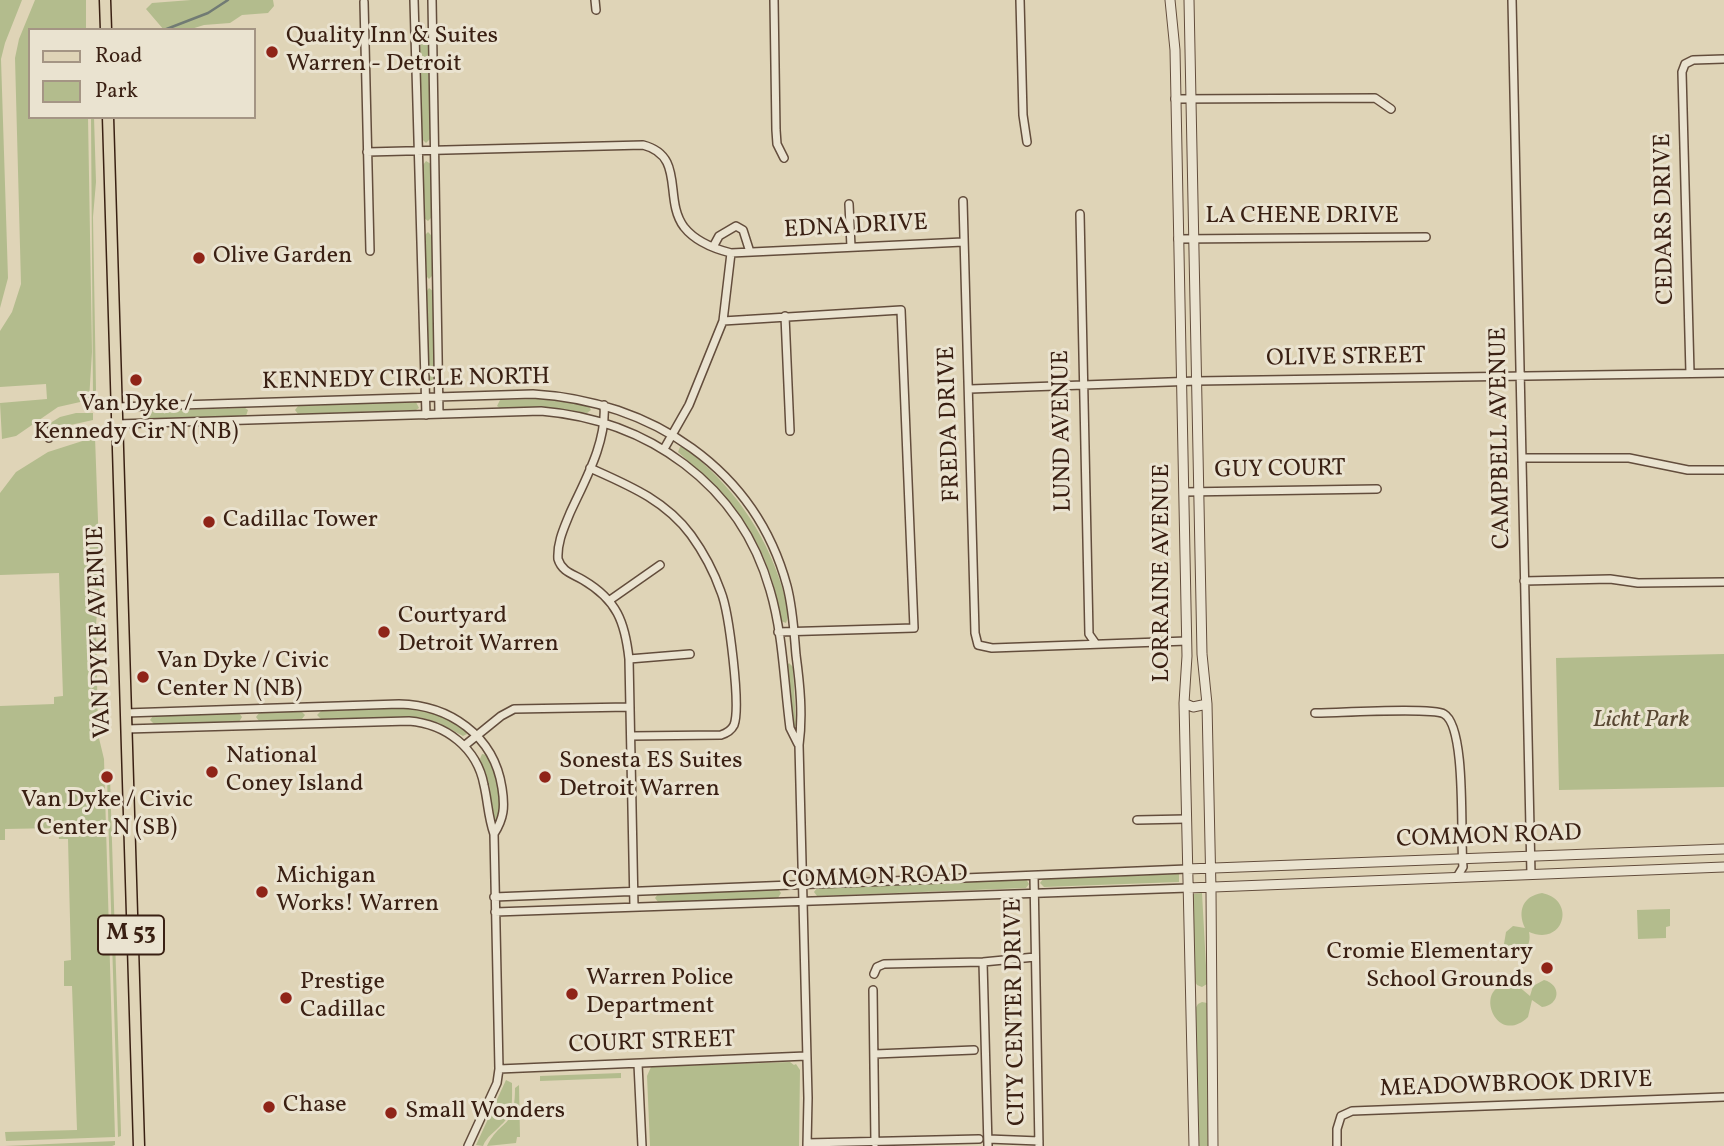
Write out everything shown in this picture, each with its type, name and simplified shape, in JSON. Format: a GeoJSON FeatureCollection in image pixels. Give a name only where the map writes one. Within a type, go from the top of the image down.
{"type":"FeatureCollection","features":[{"type":"Feature","properties":{"kind":"main road"},"geometry":{"type":"LineString","coordinates":[[105,0],[106,28]]}},
{"type":"Feature","properties":{"kind":"main road","name":"VAN DYKE AVENUE"},"geometry":{"type":"LineString","coordinates":[[108,119],[138,1146]]}},
{"type":"Feature","properties":{"kind":"street"},"geometry":{"type":"LineString","coordinates":[[414,0],[426,415]]}},
{"type":"Feature","properties":{"kind":"street"},"geometry":{"type":"LineString","coordinates":[[432,0],[439,414]]}},
{"type":"Feature","properties":{"kind":"street"},"geometry":{"type":"LineString","coordinates":[[596,0],[596,10]]}},
{"type":"Feature","properties":{"kind":"street"},"geometry":{"type":"LineString","coordinates":[[774,0],[776,130],[777,144],[784,158]]}},
{"type":"Feature","properties":{"kind":"street"},"geometry":{"type":"LineString","coordinates":[[1020,0],[1023,115],[1027,142]]}},
{"type":"Feature","properties":{"kind":"street","name":"LORRAINE AVENUE"},"geometry":{"type":"LineString","coordinates":[[1170,0],[1174,41],[1184,492],[1187,641],[1184,703],[1194,1146]]}},
{"type":"Feature","properties":{"kind":"street","name":"LORRAINE AVENUE"},"geometry":{"type":"LineString","coordinates":[[1189,0],[1202,654],[1207,704],[1211,887],[1213,1146]]}},
{"type":"Feature","properties":{"kind":"street","name":"CAMPBELL AVENUE"},"geometry":{"type":"LineString","coordinates":[[1512,0],[1531,874]]}},
{"type":"Feature","properties":{"kind":"street"},"geometry":{"type":"LineString","coordinates":[[363,2],[369,251]]}},
{"type":"Feature","properties":{"kind":"street","name":"CEDARS DRIVE"},"geometry":{"type":"LineString","coordinates":[[1690,373],[1682,72],[1685,64],[1693,60],[1724,59]]}},
{"type":"Feature","properties":{"kind":"street"},"geometry":{"type":"LineString","coordinates":[[1175,99],[1198,101],[1375,98],[1391,109]]}},
{"type":"Feature","properties":{"kind":"street"},"geometry":{"type":"LineString","coordinates":[[367,152],[629,144],[653,148],[668,163],[676,210],[684,227],[699,240],[732,253],[723,321],[699,382],[664,449]]}},
{"type":"Feature","properties":{"kind":"street","name":"FREDA DRIVE"},"geometry":{"type":"LineString","coordinates":[[963,201],[975,632],[978,645],[992,648],[1096,644]]}},
{"type":"Feature","properties":{"kind":"street"},"geometry":{"type":"LineString","coordinates":[[849,204],[851,247]]}},
{"type":"Feature","properties":{"kind":"street","name":"LUND AVENUE"},"geometry":{"type":"LineString","coordinates":[[1080,214],[1089,634],[1096,644]]}},
{"type":"Feature","properties":{"kind":"street","name":"EDNA DRIVE"},"geometry":{"type":"LineString","coordinates":[[713,247],[719,236],[736,226],[743,230],[750,252]]}},
{"type":"Feature","properties":{"kind":"street","name":"LA CHENE DRIVE"},"geometry":{"type":"LineString","coordinates":[[1178,239],[1426,237]]}},
{"type":"Feature","properties":{"kind":"street","name":"EDNA DRIVE"},"geometry":{"type":"LineString","coordinates":[[732,253],[963,242]]}},
{"type":"Feature","properties":{"kind":"street"},"geometry":{"type":"LineString","coordinates":[[723,321],[901,310],[914,628],[778,632]]}},
{"type":"Feature","properties":{"kind":"street"},"geometry":{"type":"LineString","coordinates":[[785,316],[790,431]]}},
{"type":"Feature","properties":{"kind":"street","name":"OLIVE STREET"},"geometry":{"type":"LineString","coordinates":[[970,389],[1197,381],[1724,373]]}},
{"type":"Feature","properties":{"kind":"street"},"geometry":{"type":"LineString","coordinates":[[490,395],[491,412]]}},
{"type":"Feature","properties":{"kind":"street","name":"KENNEDY CIRCLE NORTH"},"geometry":{"type":"LineString","coordinates":[[116,407],[547,395],[604,405],[647,420],[704,457],[724,477],[760,524],[778,560],[786,584],[794,631],[801,727],[799,745],[807,1145]]}},
{"type":"Feature","properties":{"kind":"street"},"geometry":{"type":"LineString","coordinates":[[288,402],[289,419]]}},
{"type":"Feature","properties":{"kind":"street"},"geometry":{"type":"LineString","coordinates":[[256,403],[256,420]]}},
{"type":"Feature","properties":{"kind":"street"},"geometry":{"type":"LineString","coordinates":[[604,405],[606,423],[560,537],[558,559],[566,572],[610,600],[624,626],[629,659],[634,907]]}},
{"type":"Feature","properties":{"kind":"street","name":"KENNEDY CIRCLE NORTH"},"geometry":{"type":"LineString","coordinates":[[117,424],[553,412],[606,423],[639,436],[694,470],[714,489],[747,534],[771,591],[790,728],[799,745]]}},
{"type":"Feature","properties":{"kind":"street"},"geometry":{"type":"LineString","coordinates":[[40,424],[49,438]]}},
{"type":"Feature","properties":{"kind":"street"},"geometry":{"type":"LineString","coordinates":[[1522,458],[1629,458],[1678,468],[1724,470]]}},
{"type":"Feature","properties":{"kind":"street"},"geometry":{"type":"LineString","coordinates":[[590,468],[638,489],[691,534],[709,562],[722,593],[727,614],[735,708],[730,731],[721,735],[631,736]]}},
{"type":"Feature","properties":{"kind":"street","name":"GUY COURT"},"geometry":{"type":"LineString","coordinates":[[1184,492],[1377,489]]}},
{"type":"Feature","properties":{"kind":"street"},"geometry":{"type":"LineString","coordinates":[[610,600],[660,565]]}},
{"type":"Feature","properties":{"kind":"street"},"geometry":{"type":"LineString","coordinates":[[1524,582],[1610,579],[1650,583],[1724,582]]}},
{"type":"Feature","properties":{"kind":"street"},"geometry":{"type":"LineString","coordinates":[[1096,644],[1187,641]]}},
{"type":"Feature","properties":{"kind":"street"},"geometry":{"type":"LineString","coordinates":[[629,659],[690,654]]}},
{"type":"Feature","properties":{"kind":"street"},"geometry":{"type":"LineString","coordinates":[[1184,703],[1193,707],[1207,704]]}},
{"type":"Feature","properties":{"kind":"street"},"geometry":{"type":"LineString","coordinates":[[125,713],[413,704],[437,709],[451,715],[477,736],[495,762],[502,783],[503,819],[494,834]]}},
{"type":"Feature","properties":{"kind":"street"},"geometry":{"type":"LineString","coordinates":[[464,746],[501,716],[514,709],[630,708]]}},
{"type":"Feature","properties":{"kind":"street"},"geometry":{"type":"LineString","coordinates":[[1315,713],[1444,713],[1453,724],[1459,745],[1463,867],[1457,877]]}},
{"type":"Feature","properties":{"kind":"street"},"geometry":{"type":"LineString","coordinates":[[126,729],[409,721],[441,729],[472,755],[481,774],[488,818],[494,834],[499,1069],[497,1083],[468,1146]]}},
{"type":"Feature","properties":{"kind":"street"},"geometry":{"type":"LineString","coordinates":[[1137,820],[1186,819]]}},
{"type":"Feature","properties":{"kind":"street","name":"COMMON ROAD"},"geometry":{"type":"LineString","coordinates":[[494,897],[1724,849]]}},
{"type":"Feature","properties":{"kind":"street"},"geometry":{"type":"LineString","coordinates":[[1255,867],[1256,884]]}},
{"type":"Feature","properties":{"kind":"street","name":"COMMON ROAD"},"geometry":{"type":"LineString","coordinates":[[495,912],[1724,867]]}},
{"type":"Feature","properties":{"kind":"street","name":"CITY CENTER DRIVE"},"geometry":{"type":"LineString","coordinates":[[1034,876],[1039,1143]]}},
{"type":"Feature","properties":{"kind":"street"},"geometry":{"type":"LineString","coordinates":[[874,974],[877,967],[884,964],[983,962],[1035,957]]}},
{"type":"Feature","properties":{"kind":"street"},"geometry":{"type":"LineString","coordinates":[[983,962],[988,1143],[1039,1143]]}},
{"type":"Feature","properties":{"kind":"street"},"geometry":{"type":"LineString","coordinates":[[873,990],[875,1144]]}},
{"type":"Feature","properties":{"kind":"street"},"geometry":{"type":"LineString","coordinates":[[875,1054],[975,1050]]}},
{"type":"Feature","properties":{"kind":"street","name":"COURT STREET"},"geometry":{"type":"LineString","coordinates":[[499,1069],[806,1056]]}},
{"type":"Feature","properties":{"kind":"street"},"geometry":{"type":"LineString","coordinates":[[638,1064],[642,1146]]}},
{"type":"Feature","properties":{"kind":"street","name":"MEADOWBROOK DRIVE"},"geometry":{"type":"LineString","coordinates":[[1337,1146],[1338,1122],[1341,1116],[1352,1111],[1724,1097]]}},
{"type":"Feature","properties":{"kind":"street"},"geometry":{"type":"LineString","coordinates":[[807,1145],[979,1139]]}},
{"type":"Feature","properties":{"kind":"green space"},"geometry":{"type":"Polygon","coordinates":[[[0,0],[22,0],[1,59],[8,278],[0,308],[0,0]]]}},
{"type":"Feature","properties":{"kind":"green space"},"geometry":{"type":"Polygon","coordinates":[[[35,0],[86,0],[86,28],[28,28],[28,119],[88,119],[92,352],[89,400],[58,407],[16,436],[2,439],[0,403],[47,399],[46,384],[0,387],[0,331],[12,312],[21,284],[15,58],[19,39],[35,0]]]}},
{"type":"Feature","properties":{"kind":"green space"},"geometry":{"type":"Polygon","coordinates":[[[273,0],[274,6],[268,13],[242,15],[230,23],[194,28],[162,28],[146,9],[152,3],[273,0]]]}},
{"type":"Feature","properties":{"kind":"green space"},"geometry":{"type":"Polygon","coordinates":[[[425,29],[428,33],[430,139],[426,143],[422,139],[420,33],[425,29]]]}},
{"type":"Feature","properties":{"kind":"green space"},"geometry":{"type":"Polygon","coordinates":[[[91,119],[94,119],[96,182],[93,217],[96,390],[93,398],[91,119]]]}},
{"type":"Feature","properties":{"kind":"green space"},"geometry":{"type":"Polygon","coordinates":[[[426,161],[431,164],[432,217],[428,221],[424,218],[423,165],[426,161]]]}},
{"type":"Feature","properties":{"kind":"green space"},"geometry":{"type":"Polygon","coordinates":[[[428,232],[432,236],[433,275],[429,279],[425,275],[424,236],[428,232]]]}},
{"type":"Feature","properties":{"kind":"green space"},"geometry":{"type":"Polygon","coordinates":[[[429,288],[434,292],[435,380],[432,384],[428,382],[426,292],[429,288]]]}},
{"type":"Feature","properties":{"kind":"green space"},"geometry":{"type":"Polygon","coordinates":[[[540,399],[588,405],[591,410],[587,413],[541,407],[497,406],[500,400],[540,399]]]}},
{"type":"Feature","properties":{"kind":"green space"},"geometry":{"type":"Polygon","coordinates":[[[416,402],[419,408],[416,410],[298,414],[295,410],[298,406],[416,402]]]}},
{"type":"Feature","properties":{"kind":"green space"},"geometry":{"type":"Polygon","coordinates":[[[248,410],[246,416],[147,419],[144,415],[147,411],[248,410]]]}},
{"type":"Feature","properties":{"kind":"green space"},"geometry":{"type":"Polygon","coordinates":[[[93,413],[93,420],[48,430],[47,425],[60,417],[93,413]]]}},
{"type":"Feature","properties":{"kind":"green space"},"geometry":{"type":"Polygon","coordinates":[[[95,437],[100,576],[96,625],[98,734],[104,759],[115,1137],[6,1141],[5,1132],[77,1130],[72,986],[64,986],[64,961],[71,960],[68,839],[59,839],[58,828],[5,829],[5,840],[0,840],[0,706],[54,704],[54,697],[63,696],[59,573],[0,575],[0,493],[16,472],[48,452],[95,437]]]}},
{"type":"Feature","properties":{"kind":"green space"},"geometry":{"type":"Polygon","coordinates":[[[680,447],[684,447],[717,476],[755,527],[775,566],[782,587],[788,610],[786,623],[781,621],[768,569],[747,526],[717,489],[678,452],[680,447]]]}},
{"type":"Feature","properties":{"kind":"green space","name":"Licht Park"},"geometry":{"type":"Polygon","coordinates":[[[1724,654],[1724,787],[1559,790],[1556,658],[1724,654]]]}},
{"type":"Feature","properties":{"kind":"green space"},"geometry":{"type":"Polygon","coordinates":[[[789,663],[793,667],[796,727],[786,667],[789,663]]]}},
{"type":"Feature","properties":{"kind":"green space"},"geometry":{"type":"Polygon","coordinates":[[[417,708],[452,720],[467,734],[463,736],[439,723],[419,717],[321,719],[317,715],[321,711],[417,708]]]}},
{"type":"Feature","properties":{"kind":"green space"},"geometry":{"type":"Polygon","coordinates":[[[301,711],[305,715],[302,719],[259,721],[256,717],[259,713],[301,711]]]}},
{"type":"Feature","properties":{"kind":"green space"},"geometry":{"type":"Polygon","coordinates":[[[239,713],[242,717],[239,722],[154,724],[150,720],[153,716],[239,713]]]}},
{"type":"Feature","properties":{"kind":"green space"},"geometry":{"type":"Polygon","coordinates":[[[482,754],[487,755],[498,783],[498,820],[492,817],[490,787],[480,759],[482,754]]]}},
{"type":"Feature","properties":{"kind":"green space"},"geometry":{"type":"Polygon","coordinates":[[[107,777],[110,777],[121,1132],[118,1137],[107,777]]]}},
{"type":"Feature","properties":{"kind":"green space"},"geometry":{"type":"Polygon","coordinates":[[[1179,874],[1179,882],[1044,887],[1040,883],[1043,879],[1179,874]]]}},
{"type":"Feature","properties":{"kind":"green space"},"geometry":{"type":"Polygon","coordinates":[[[1026,879],[1029,884],[1026,888],[817,896],[814,892],[817,888],[1026,879]]]}},
{"type":"Feature","properties":{"kind":"green space"},"geometry":{"type":"Polygon","coordinates":[[[778,889],[781,893],[778,898],[658,902],[655,898],[658,894],[778,889]]]}},
{"type":"Feature","properties":{"kind":"green space"},"geometry":{"type":"Polygon","coordinates":[[[1202,893],[1207,984],[1202,987],[1194,980],[1193,894],[1202,893]]]}},
{"type":"Feature","properties":{"kind":"green space"},"geometry":{"type":"Polygon","coordinates":[[[1542,893],[1553,897],[1560,904],[1562,921],[1558,928],[1541,935],[1529,932],[1530,938],[1523,951],[1509,949],[1504,944],[1506,932],[1513,926],[1525,928],[1523,905],[1530,897],[1542,893]]]}},
{"type":"Feature","properties":{"kind":"green space"},"geometry":{"type":"Polygon","coordinates":[[[1670,909],[1670,926],[1666,927],[1666,938],[1638,939],[1637,910],[1670,909]]]}},
{"type":"Feature","properties":{"kind":"green space"},"geometry":{"type":"Polygon","coordinates":[[[1544,980],[1556,990],[1552,1003],[1542,1007],[1532,1000],[1528,1017],[1516,1025],[1505,1025],[1497,1019],[1490,1000],[1494,991],[1502,985],[1517,985],[1530,996],[1533,986],[1544,980]]]}},
{"type":"Feature","properties":{"kind":"green space"},"geometry":{"type":"Polygon","coordinates":[[[1202,1002],[1207,1003],[1209,1008],[1209,1146],[1198,1146],[1195,1009],[1202,1002]]]}},
{"type":"Feature","properties":{"kind":"green space"},"geometry":{"type":"Polygon","coordinates":[[[790,1062],[796,1064],[800,1070],[799,1146],[650,1146],[647,1076],[651,1067],[790,1062]]]}},
{"type":"Feature","properties":{"kind":"green space"},"geometry":{"type":"Polygon","coordinates":[[[621,1073],[621,1078],[540,1081],[540,1076],[621,1073]]]}},
{"type":"Feature","properties":{"kind":"green space"},"geometry":{"type":"Polygon","coordinates":[[[506,1080],[512,1083],[508,1116],[483,1146],[476,1145],[506,1080]]]}},
{"type":"Feature","properties":{"kind":"green space"},"geometry":{"type":"Polygon","coordinates":[[[519,1085],[520,1137],[517,1137],[516,1143],[487,1146],[510,1117],[515,1088],[519,1085]]]}},
{"type":"Feature","properties":{"kind":"green space"},"geometry":{"type":"Polygon","coordinates":[[[115,1141],[112,1146],[5,1146],[115,1141]]]}},
{"type":"Feature","properties":{"kind":"waterway"},"geometry":{"type":"LineString","coordinates":[[169,28],[208,13],[228,0]]}},
{"type":"Feature","properties":{"kind":"place","name":"Quality Inn & Suites Warren - Detroit"},"geometry":{"type":"Point","coordinates":[272,52]}},
{"type":"Feature","properties":{"kind":"place","name":"Olive Garden"},"geometry":{"type":"Point","coordinates":[199,258]}},
{"type":"Feature","properties":{"kind":"place","name":"Van Dyke / Kennedy Cir N (NB)"},"geometry":{"type":"Point","coordinates":[136,380]}},
{"type":"Feature","properties":{"kind":"place","name":"Cadillac Tower"},"geometry":{"type":"Point","coordinates":[209,522]}},
{"type":"Feature","properties":{"kind":"place","name":"Courtyard Detroit Warren"},"geometry":{"type":"Point","coordinates":[384,632]}},
{"type":"Feature","properties":{"kind":"place","name":"Van Dyke / Civic Center N (NB)"},"geometry":{"type":"Point","coordinates":[143,677]}},
{"type":"Feature","properties":{"kind":"place","name":"National Coney Island"},"geometry":{"type":"Point","coordinates":[212,772]}},
{"type":"Feature","properties":{"kind":"place","name":"Van Dyke / Civic Center N (SB)"},"geometry":{"type":"Point","coordinates":[107,777]}},
{"type":"Feature","properties":{"kind":"place","name":"Sonesta ES Suites Detroit Warren"},"geometry":{"type":"Point","coordinates":[545,777]}},
{"type":"Feature","properties":{"kind":"place","name":"Michigan Works! Warren"},"geometry":{"type":"Point","coordinates":[262,892]}},
{"type":"Feature","properties":{"kind":"place","name":"Cromie Elementary School Grounds"},"geometry":{"type":"Point","coordinates":[1547,968]}},
{"type":"Feature","properties":{"kind":"place","name":"Warren Police Department"},"geometry":{"type":"Point","coordinates":[572,994]}},
{"type":"Feature","properties":{"kind":"place","name":"Prestige Cadillac"},"geometry":{"type":"Point","coordinates":[286,998]}},
{"type":"Feature","properties":{"kind":"place","name":"Chase"},"geometry":{"type":"Point","coordinates":[269,1107]}},
{"type":"Feature","properties":{"kind":"place","name":"Small Wonders"},"geometry":{"type":"Point","coordinates":[391,1113]}}]}
